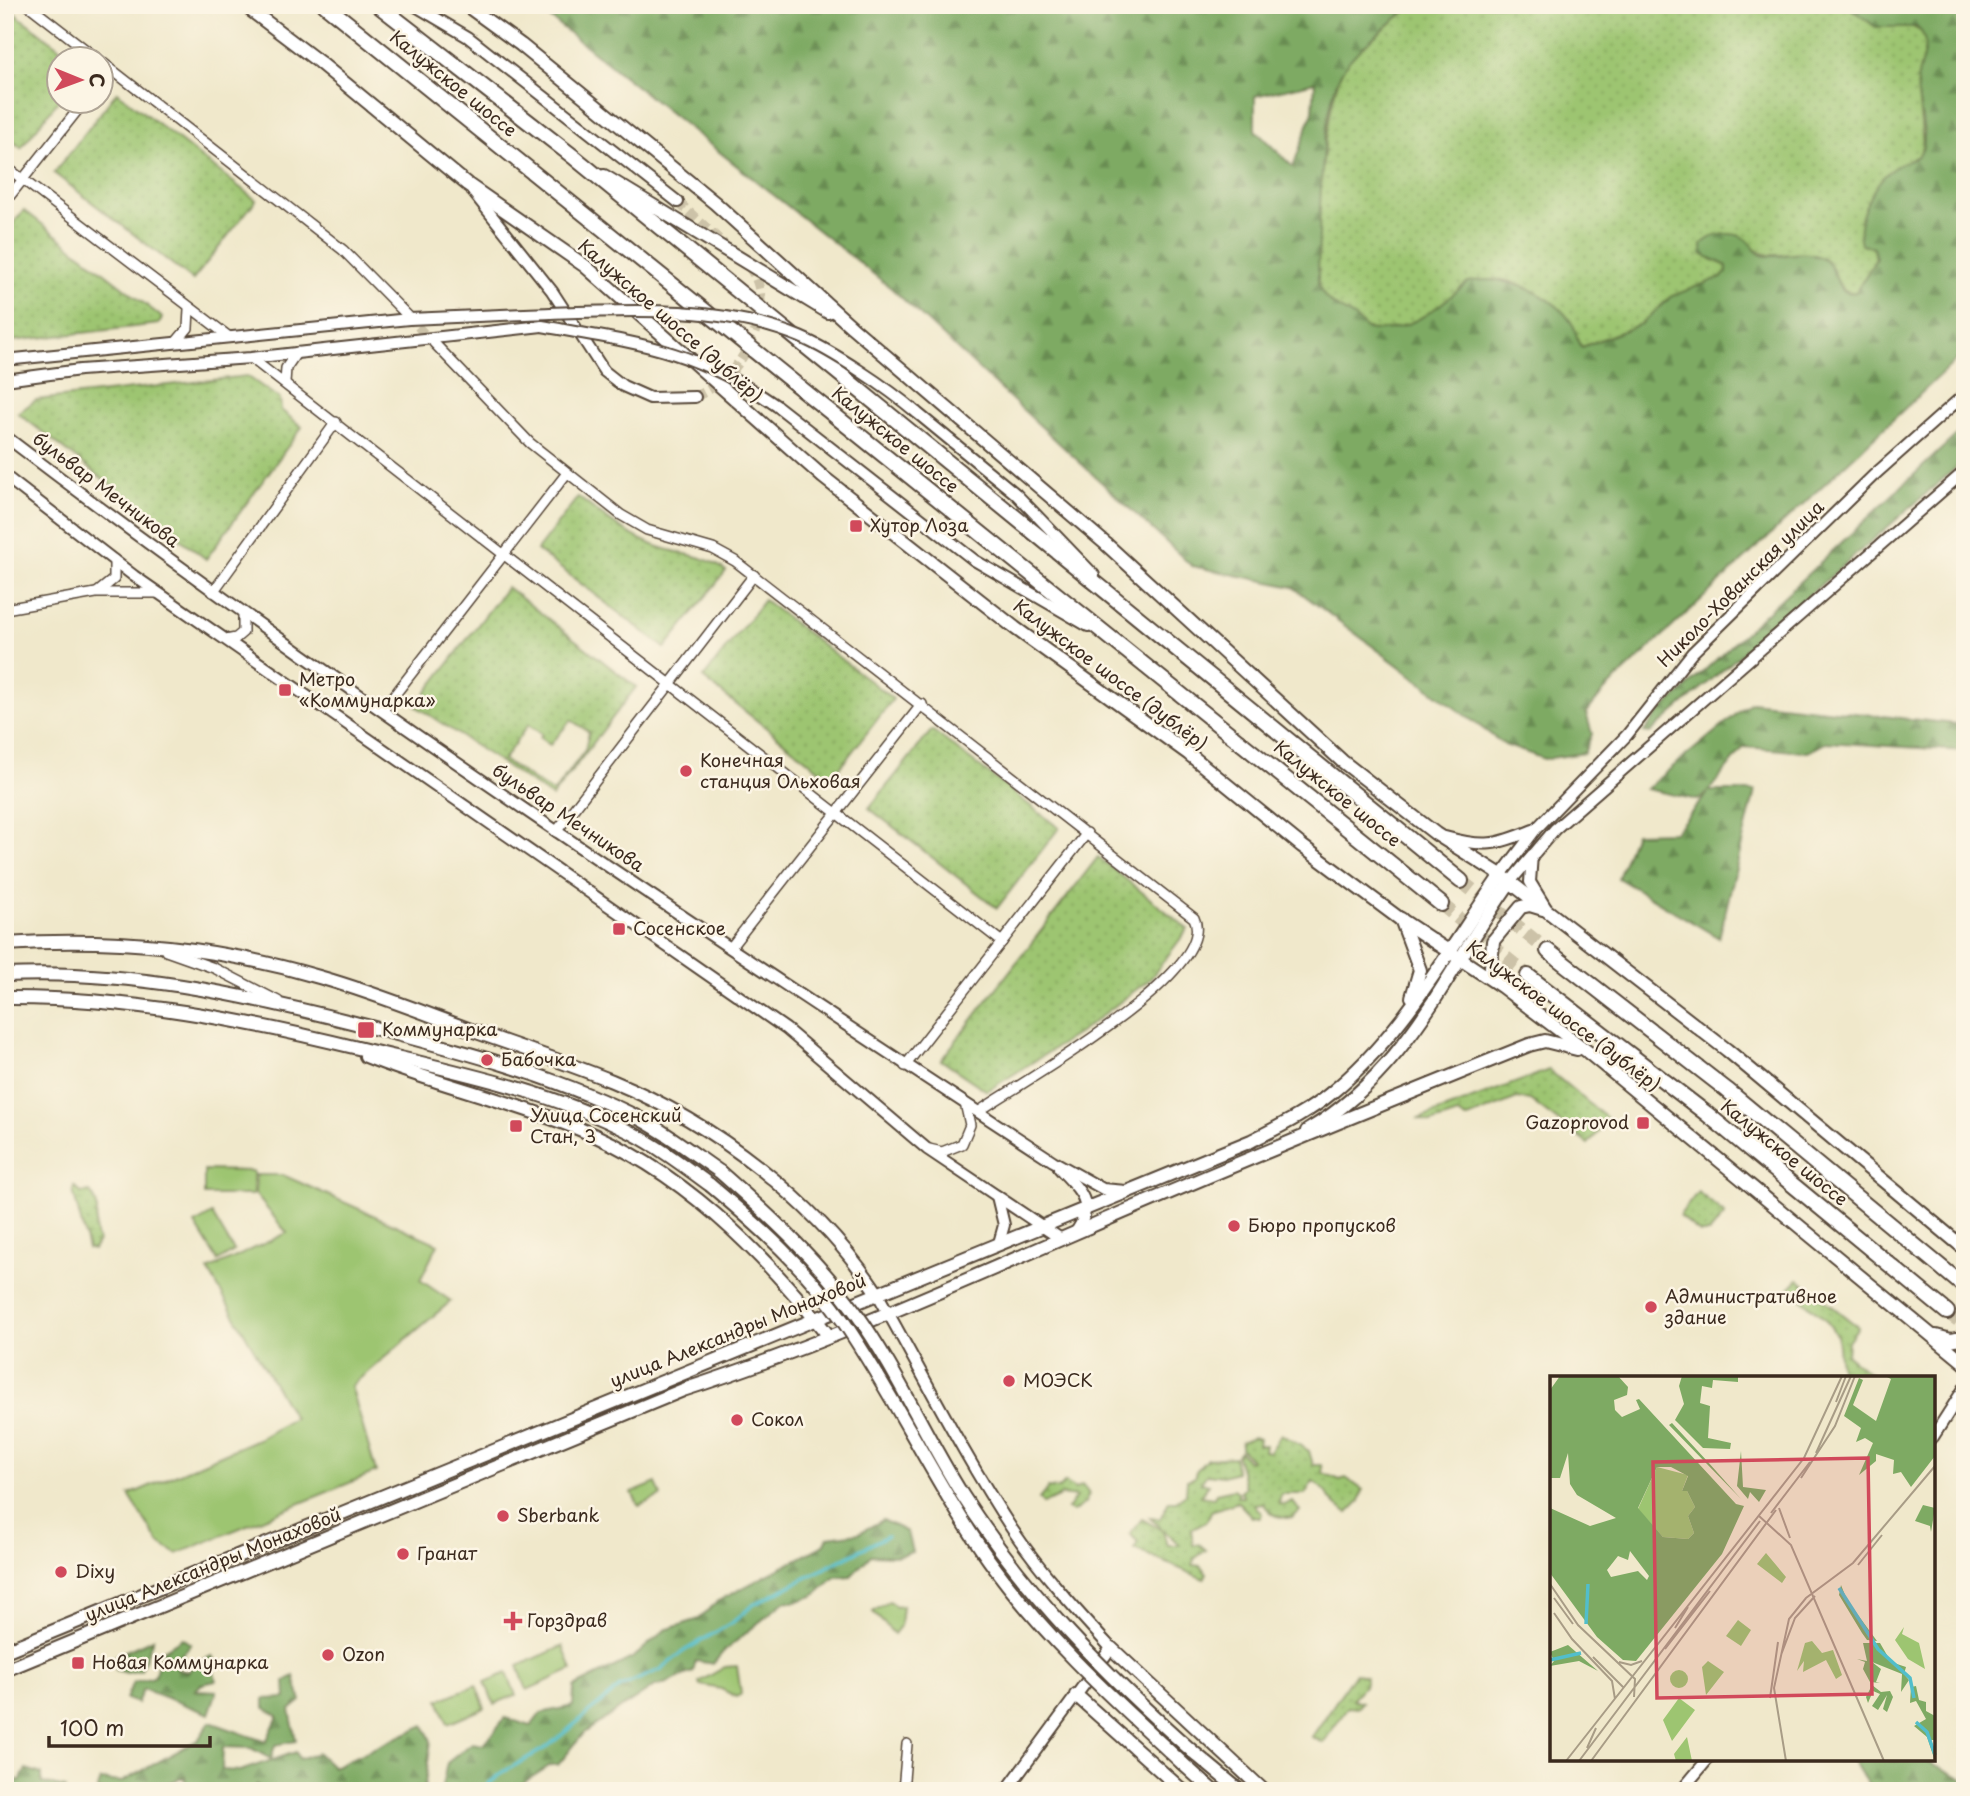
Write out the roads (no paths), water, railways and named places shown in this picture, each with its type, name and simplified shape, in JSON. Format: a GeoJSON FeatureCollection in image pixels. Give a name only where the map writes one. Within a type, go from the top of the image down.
{"type":"FeatureCollection","features":[{"type":"Feature","properties":{"kind":"highway","name":"Калужское шоссе"},"geometry":{"type":"LineString","coordinates":[[325,5],[1441,904]]}},
{"type":"Feature","properties":{"kind":"highway","name":"Калужское шоссе"},"geometry":{"type":"LineString","coordinates":[[378,5],[575,158],[1461,881]]}},
{"type":"Feature","properties":{"kind":"highway","name":"Калужское шоссе"},"geometry":{"type":"LineString","coordinates":[[1548,951],[1727,1090],[1965,1287]]}},
{"type":"Feature","properties":{"kind":"highway","name":"Калужское шоссе"},"geometry":{"type":"LineString","coordinates":[[1528,976],[1707,1114],[1947,1312]]}},
{"type":"Feature","properties":{"kind":"main road","name":"Калужское шоссе (дублёр)"},"geometry":{"type":"LineString","coordinates":[[244,5],[319,62],[467,184],[585,266],[823,477],[1015,628],[1189,754],[1302,846],[1401,919],[1501,986],[1588,1052],[1965,1363]]}},
{"type":"Feature","properties":{"kind":"main road"},"geometry":{"type":"LineString","coordinates":[[466,5],[521,45],[715,203],[852,327],[1106,544],[1342,761],[1436,834],[1505,878],[1727,1050],[1965,1249]]}},
{"type":"Feature","properties":{"kind":"main road"},"geometry":{"type":"LineString","coordinates":[[575,158],[852,327]]}},
{"type":"Feature","properties":{"kind":"main road","name":"улица Александры Монаховой"},"geometry":{"type":"LineString","coordinates":[[5,1651],[1251,1141],[1296,1117],[1329,1095],[1352,1074],[1405,1015],[1449,951],[1505,878]]}},
{"type":"Feature","properties":{"kind":"main road","name":"улица Александры Монаховой"},"geometry":{"type":"LineString","coordinates":[[1289,1142],[1345,1105],[1376,1076],[1421,1022],[1449,981],[1505,878]]}},
{"type":"Feature","properties":{"kind":"main road"},"geometry":{"type":"LineString","coordinates":[[1501,986],[1491,967],[1493,941],[1521,907],[1530,905],[1547,910]]}},
{"type":"Feature","properties":{"kind":"main road"},"geometry":{"type":"LineString","coordinates":[[1401,919],[1420,970],[1405,1015]]}},
{"type":"Feature","properties":{"kind":"main road"},"geometry":{"type":"LineString","coordinates":[[5,944],[75,942],[148,946],[258,961],[319,977],[613,1081],[651,1099],[737,1152],[793,1198],[846,1253],[877,1293]]}},
{"type":"Feature","properties":{"kind":"main road"},"geometry":{"type":"LineString","coordinates":[[5,975],[60,973],[138,979],[223,991],[491,1058],[538,1074],[634,1115],[720,1172],[791,1237],[855,1312],[893,1371],[962,1495],[1037,1597],[1092,1658],[1192,1751],[1240,1791]]}},
{"type":"Feature","properties":{"kind":"main road"},"geometry":{"type":"LineString","coordinates":[[5,998],[150,1005],[263,1024],[499,1082],[544,1096],[630,1132],[669,1155],[761,1228],[797,1264],[842,1319],[879,1376],[948,1500],[1024,1606],[1083,1670],[1213,1791]]}},
{"type":"Feature","properties":{"kind":"main road"},"geometry":{"type":"LineString","coordinates":[[327,1040],[402,1070],[580,1129],[645,1163],[696,1197],[771,1270],[828,1335]]}},
{"type":"Feature","properties":{"kind":"main road","name":"улица Александры Монаховой"},"geometry":{"type":"LineString","coordinates":[[5,1670],[663,1398],[743,1371],[1289,1142],[1529,1045],[1545,1041],[1588,1052]]}},
{"type":"Feature","properties":{"kind":"main road"},"geometry":{"type":"LineString","coordinates":[[1926,1331],[1951,1340],[1965,1337]]}},
{"type":"Feature","properties":{"kind":"main road"},"geometry":{"type":"LineString","coordinates":[[1111,1648],[1264,1791]]}},
{"type":"Feature","properties":{"kind":"main road"},"geometry":{"type":"LineString","coordinates":[[1076,1695],[1183,1791]]}},
{"type":"Feature","properties":{"kind":"street"},"geometry":{"type":"LineString","coordinates":[[28,5],[81,46]]}},
{"type":"Feature","properties":{"kind":"street"},"geometry":{"type":"LineString","coordinates":[[414,5],[468,37],[678,202]]}},
{"type":"Feature","properties":{"kind":"street"},"geometry":{"type":"LineString","coordinates":[[116,74],[343,250],[408,316]]}},
{"type":"Feature","properties":{"kind":"street"},"geometry":{"type":"LineString","coordinates":[[5,202],[73,116]]}},
{"type":"Feature","properties":{"kind":"street"},"geometry":{"type":"LineString","coordinates":[[5,166],[189,309],[228,336]]}},
{"type":"Feature","properties":{"kind":"street"},"geometry":{"type":"LineString","coordinates":[[467,184],[552,291],[604,371],[623,386],[650,397],[695,397]]}},
{"type":"Feature","properties":{"kind":"street"},"geometry":{"type":"LineString","coordinates":[[177,341],[190,324],[189,309]]}},
{"type":"Feature","properties":{"kind":"street"},"geometry":{"type":"LineString","coordinates":[[5,360],[409,319],[666,312],[738,318],[801,337],[895,394],[1016,494],[1130,612]]}},
{"type":"Feature","properties":{"kind":"street"},"geometry":{"type":"LineString","coordinates":[[5,380],[80,370],[251,358],[542,326],[644,343],[700,360],[739,379],[974,560],[1115,641]]}},
{"type":"Feature","properties":{"kind":"street"},"geometry":{"type":"LineString","coordinates":[[434,343],[489,403],[567,473],[629,521],[658,534],[713,549],[754,575],[1191,914],[1198,927],[1196,941],[1154,989],[1119,1020],[978,1112]]}},
{"type":"Feature","properties":{"kind":"street"},"geometry":{"type":"LineString","coordinates":[[285,383],[288,364],[297,352]]}},
{"type":"Feature","properties":{"kind":"street"},"geometry":{"type":"LineString","coordinates":[[251,358],[1002,942]]}},
{"type":"Feature","properties":{"kind":"street","name":"Николо-Хованская улица"},"geometry":{"type":"LineString","coordinates":[[1505,878],[1536,829],[1605,761],[1692,653],[1873,475],[1965,394]]}},
{"type":"Feature","properties":{"kind":"street"},"geometry":{"type":"LineString","coordinates":[[213,592],[336,422]]}},
{"type":"Feature","properties":{"kind":"street","name":"бульвар Мечникова"},"geometry":{"type":"LineString","coordinates":[[5,436],[213,592],[556,832],[905,1066],[965,1102],[1053,1161],[1103,1189],[1131,1191]]}},
{"type":"Feature","properties":{"kind":"street"},"geometry":{"type":"LineString","coordinates":[[1505,878],[1555,830],[1965,471]]}},
{"type":"Feature","properties":{"kind":"street"},"geometry":{"type":"LineString","coordinates":[[383,710],[567,473]]}},
{"type":"Feature","properties":{"kind":"street"},"geometry":{"type":"LineString","coordinates":[[5,476],[159,593],[786,1030],[927,1149],[1060,1239]]}},
{"type":"Feature","properties":{"kind":"street"},"geometry":{"type":"LineString","coordinates":[[96,593],[114,579],[114,561]]}},
{"type":"Feature","properties":{"kind":"street"},"geometry":{"type":"LineString","coordinates":[[556,832],[754,575]]}},
{"type":"Feature","properties":{"kind":"street"},"geometry":{"type":"LineString","coordinates":[[5,610],[96,593],[159,593]]}},
{"type":"Feature","properties":{"kind":"street"},"geometry":{"type":"LineString","coordinates":[[226,640],[236,638],[243,632],[246,623],[243,613]]}},
{"type":"Feature","properties":{"kind":"street"},"geometry":{"type":"LineString","coordinates":[[731,947],[922,704]]}},
{"type":"Feature","properties":{"kind":"street"},"geometry":{"type":"LineString","coordinates":[[1436,834],[1472,845],[1493,845],[1536,829]]}},
{"type":"Feature","properties":{"kind":"street"},"geometry":{"type":"LineString","coordinates":[[905,1066],[1087,833]]}},
{"type":"Feature","properties":{"kind":"street"},"geometry":{"type":"LineString","coordinates":[[1532,854],[1530,881],[1547,910]]}},
{"type":"Feature","properties":{"kind":"street"},"geometry":{"type":"LineString","coordinates":[[148,946],[214,968],[285,1005]]}},
{"type":"Feature","properties":{"kind":"street"},"geometry":{"type":"LineString","coordinates":[[927,1149],[942,1152],[962,1144],[970,1125],[965,1102]]}},
{"type":"Feature","properties":{"kind":"street"},"geometry":{"type":"LineString","coordinates":[[1053,1161],[1081,1192],[1086,1218],[1076,1233]]}},
{"type":"Feature","properties":{"kind":"street"},"geometry":{"type":"LineString","coordinates":[[997,1196],[1003,1225],[999,1243]]}},
{"type":"Feature","properties":{"kind":"street"},"geometry":{"type":"LineString","coordinates":[[877,1293],[977,1474],[1014,1531],[1055,1588],[1111,1648],[1006,1791]]}},
{"type":"Feature","properties":{"kind":"street"},"geometry":{"type":"LineString","coordinates":[[1935,1434],[1965,1387]]}},
{"type":"Feature","properties":{"kind":"street"},"geometry":{"type":"LineString","coordinates":[[903,1791],[907,1744]]}},
{"type":"Feature","properties":{"kind":"street"},"geometry":{"type":"LineString","coordinates":[[1681,1791],[1706,1761]]}},
{"type":"Feature","properties":{"kind":"waterway"},"geometry":{"type":"LineString","coordinates":[[479,1791],[505,1771],[547,1747],[620,1687],[660,1670],[684,1651],[733,1622],[753,1605],[887,1536]]}},
{"type":"Feature","properties":{"kind":"tunnel"},"geometry":{"type":"LineString","coordinates":[[678,202],[725,245]]}},
{"type":"Feature","properties":{"kind":"tunnel"},"geometry":{"type":"LineString","coordinates":[[695,397],[727,376],[746,352],[753,337],[758,321],[759,290],[755,275],[745,263]]}},
{"type":"Feature","properties":{"kind":"tunnel"},"geometry":{"type":"LineString","coordinates":[[408,317],[433,342]]}},
{"type":"Feature","properties":{"kind":"tunnel"},"geometry":{"type":"LineString","coordinates":[[1461,881],[1548,951]]}},
{"type":"Feature","properties":{"kind":"tunnel"},"geometry":{"type":"LineString","coordinates":[[1441,904],[1528,976]]}},
{"type":"Feature","properties":{"kind":"tunnel"},"geometry":{"type":"LineString","coordinates":[[1947,1312],[1965,1325]]}},
{"type":"Feature","properties":{"kind":"place","name":"Хутор Лоза"},"geometry":{"type":"Point","coordinates":[856,526]}},
{"type":"Feature","properties":{"kind":"place","name":"Метро «Коммунарка»"},"geometry":{"type":"Point","coordinates":[285,690]}},
{"type":"Feature","properties":{"kind":"place","name":"Конечная станция Ольховая"},"geometry":{"type":"Point","coordinates":[686,771]}},
{"type":"Feature","properties":{"kind":"place","name":"Сосенское"},"geometry":{"type":"Point","coordinates":[619,929]}},
{"type":"Feature","properties":{"kind":"place","name":"Коммунарка"},"geometry":{"type":"Point","coordinates":[366,1030]}},
{"type":"Feature","properties":{"kind":"place","name":"Бабочка"},"geometry":{"type":"Point","coordinates":[487,1060]}},
{"type":"Feature","properties":{"kind":"place","name":"Gazoprovod"},"geometry":{"type":"Point","coordinates":[1643,1123]}},
{"type":"Feature","properties":{"kind":"place","name":"Улица Сосенский Стан, 3"},"geometry":{"type":"Point","coordinates":[516,1126]}},
{"type":"Feature","properties":{"kind":"place","name":"Бюро пропусков"},"geometry":{"type":"Point","coordinates":[1234,1226]}},
{"type":"Feature","properties":{"kind":"place","name":"Административное здание"},"geometry":{"type":"Point","coordinates":[1651,1307]}},
{"type":"Feature","properties":{"kind":"place","name":"МОЭСК"},"geometry":{"type":"Point","coordinates":[1009,1381]}},
{"type":"Feature","properties":{"kind":"place","name":"Сокол"},"geometry":{"type":"Point","coordinates":[737,1420]}},
{"type":"Feature","properties":{"kind":"place","name":"Sberbank"},"geometry":{"type":"Point","coordinates":[503,1516]}},
{"type":"Feature","properties":{"kind":"place","name":"Гранат"},"geometry":{"type":"Point","coordinates":[403,1554]}},
{"type":"Feature","properties":{"kind":"place","name":"Dixy"},"geometry":{"type":"Point","coordinates":[61,1572]}},
{"type":"Feature","properties":{"kind":"place","name":"Горздрав"},"geometry":{"type":"Point","coordinates":[513,1621]}},
{"type":"Feature","properties":{"kind":"place","name":"Ozon"},"geometry":{"type":"Point","coordinates":[328,1655]}},
{"type":"Feature","properties":{"kind":"place","name":"Новая Коммунарка"},"geometry":{"type":"Point","coordinates":[78,1663]}}]}
